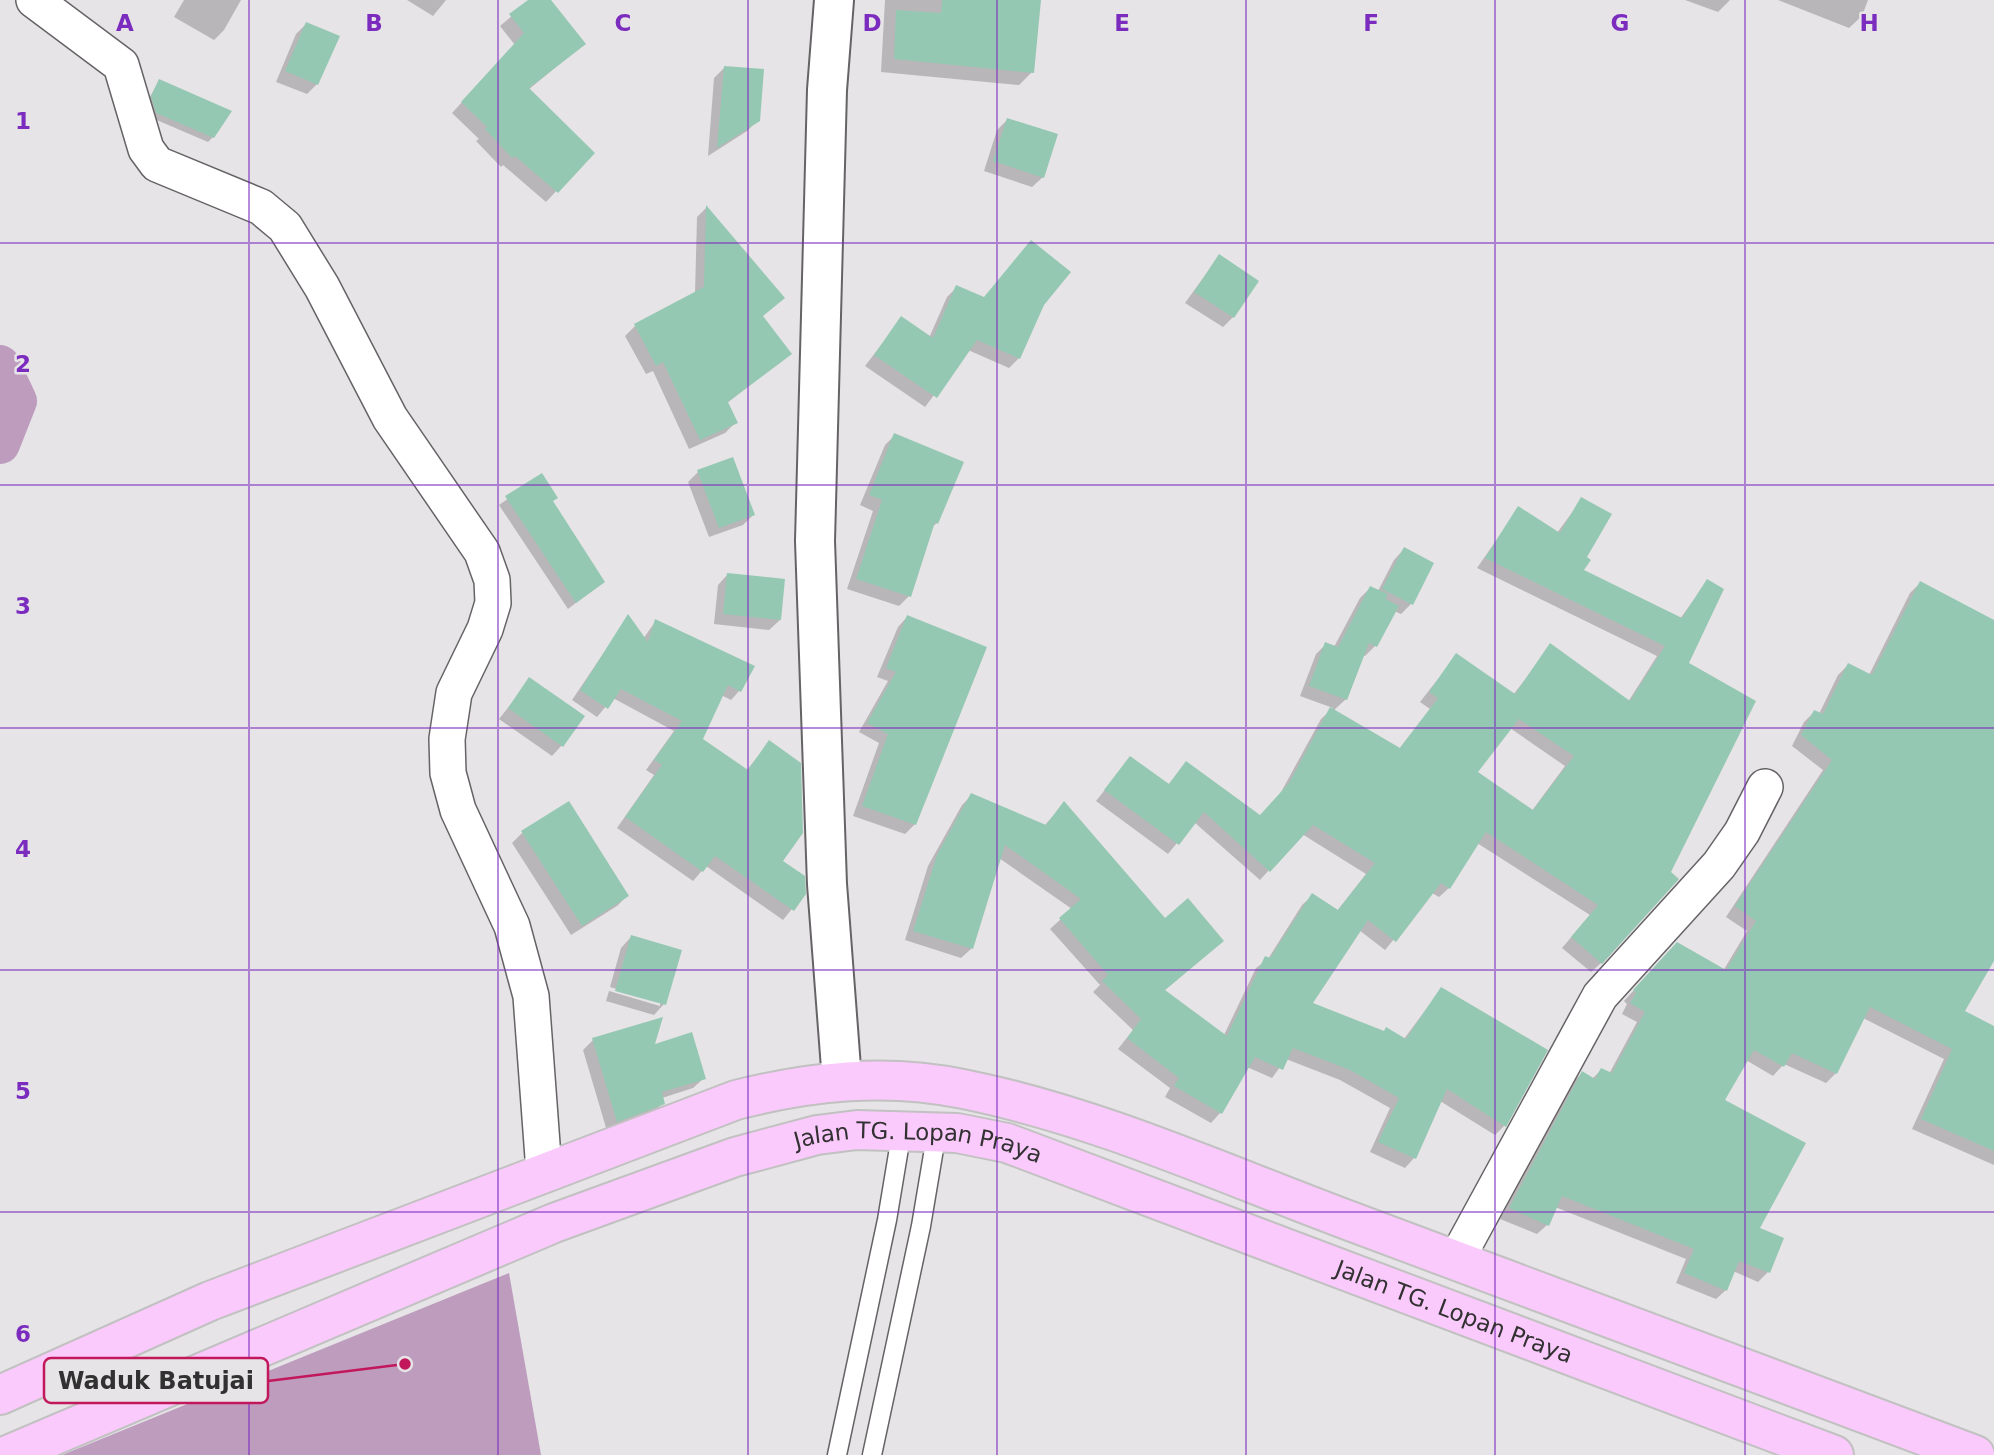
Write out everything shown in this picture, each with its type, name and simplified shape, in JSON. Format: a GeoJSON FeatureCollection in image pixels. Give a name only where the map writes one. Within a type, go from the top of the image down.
{"type":"FeatureCollection","features":[{"type":"Feature","properties":{"kind":"highway","name":"Jalan TG. Lopan Praya"},"geometry":{"type":"LineString","coordinates":[[0,1395],[210,1301],[544,1171],[736,1100],[796,1085],[842,1081],[915,1082],[962,1088],[1036,1107],[1115,1133],[1975,1455]]}},
{"type":"Feature","properties":{"kind":"highway","name":"Jalan TG. Lopan Praya"},"geometry":{"type":"LineString","coordinates":[[8,1455],[554,1223],[734,1157],[817,1135],[857,1130],[920,1130],[1007,1143],[1834,1455]]}},
{"type":"Feature","properties":{"kind":"highway"},"geometry":{"type":"LineString","coordinates":[[1280,1245],[1297,1201]]}},
{"type":"Feature","properties":{"kind":"main road"},"geometry":{"type":"LineString","coordinates":[[834,0],[827,90],[815,541],[827,884],[842,1081]]}},
{"type":"Feature","properties":{"kind":"street"},"geometry":{"type":"LineString","coordinates":[[34,0],[121,65],[146,149],[157,164],[261,207],[285,227],[322,287],[390,418],[482,552],[492,580],[493,603],[485,629],[454,693],[447,739],[448,772],[458,810],[512,926],[525,967],[531,996],[544,1171]]}},
{"type":"Feature","properties":{"kind":"street"},"geometry":{"type":"LineString","coordinates":[[1456,1260],[1594,1005],[1719,865],[1742,832],[1765,787]]}},
{"type":"Feature","properties":{"kind":"lane"},"geometry":{"type":"LineString","coordinates":[[837,1455],[887,1220],[920,1130]]}},
{"type":"Feature","properties":{"kind":"lane"},"geometry":{"type":"LineString","coordinates":[[872,1455],[921,1226],[920,1130]]}},
{"type":"Feature","properties":{"kind":"shaded area"},"geometry":{"type":"Polygon","coordinates":[[[509,1273],[541,1455],[62,1455],[509,1273]]]}},
{"type":"Feature","properties":{"kind":"building"},"geometry":{"type":"Polygon","coordinates":[[[528,0],[551,0],[586,44],[529,88],[595,153],[558,193],[515,156],[512,158],[485,129],[487,127],[461,102],[524,33],[509,14],[528,0]]]}},
{"type":"Feature","properties":{"kind":"building"},"geometry":{"type":"Polygon","coordinates":[[[942,0],[1041,0],[1034,73],[894,59],[896,10],[941,13],[942,0]]]}},
{"type":"Feature","properties":{"kind":"building"},"geometry":{"type":"Polygon","coordinates":[[[306,22],[340,36],[318,85],[285,71],[306,22]]]}},
{"type":"Feature","properties":{"kind":"building"},"geometry":{"type":"Polygon","coordinates":[[[724,66],[764,69],[760,121],[717,148],[724,66]]]}},
{"type":"Feature","properties":{"kind":"building"},"geometry":{"type":"Polygon","coordinates":[[[159,79],[232,111],[214,138],[156,113],[151,96],[159,79]]]}},
{"type":"Feature","properties":{"kind":"building"},"geometry":{"type":"Polygon","coordinates":[[[1007,118],[1058,134],[1044,178],[993,161],[1007,118]]]}},
{"type":"Feature","properties":{"kind":"building"},"geometry":{"type":"Polygon","coordinates":[[[706,205],[785,298],[763,316],[792,354],[728,402],[738,423],[700,440],[663,362],[656,366],[634,324],[704,287],[706,205]]]}},
{"type":"Feature","properties":{"kind":"building"},"geometry":{"type":"Polygon","coordinates":[[[1031,240],[1071,272],[1044,305],[1020,359],[977,340],[937,398],[874,355],[901,316],[933,338],[956,285],[984,297],[1031,240]]]}},
{"type":"Feature","properties":{"kind":"building"},"geometry":{"type":"Polygon","coordinates":[[[1219,254],[1259,281],[1234,318],[1194,292],[1219,254]]]}},
{"type":"Feature","properties":{"kind":"building"},"geometry":{"type":"Polygon","coordinates":[[[894,433],[964,462],[938,524],[935,522],[911,597],[856,579],[882,500],[869,495],[894,433]]]}},
{"type":"Feature","properties":{"kind":"building"},"geometry":{"type":"Polygon","coordinates":[[[733,457],[755,515],[719,528],[697,470],[733,457]]]}},
{"type":"Feature","properties":{"kind":"building"},"geometry":{"type":"Polygon","coordinates":[[[542,473],[558,498],[553,501],[605,582],[576,603],[505,496],[542,473]]]}},
{"type":"Feature","properties":{"kind":"building"},"geometry":{"type":"Polygon","coordinates":[[[1581,497],[1612,514],[1587,557],[1591,560],[1584,570],[1682,618],[1707,579],[1724,589],[1689,663],[1756,701],[1671,872],[1679,879],[1602,964],[1571,937],[1598,905],[1486,832],[1450,889],[1441,883],[1396,942],[1368,920],[1313,1003],[1384,1031],[1386,1027],[1406,1039],[1441,987],[1548,1050],[1506,1127],[1447,1089],[1416,1159],[1378,1142],[1399,1098],[1350,1070],[1293,1048],[1283,1070],[1255,1057],[1222,1114],[1174,1086],[1179,1078],[1127,1038],[1141,1019],[1102,981],[1108,975],[1059,918],[1081,899],[1005,845],[973,949],[913,931],[937,855],[971,793],[1046,825],[1064,801],[1165,918],[1188,898],[1224,941],[1165,990],[1227,1036],[1265,956],[1270,958],[1312,893],[1338,910],[1375,863],[1313,825],[1270,872],[1204,812],[1179,845],[1104,790],[1130,756],[1169,784],[1186,761],[1260,815],[1289,783],[1330,707],[1400,748],[1438,698],[1429,692],[1456,653],[1515,694],[1550,643],[1630,701],[1665,646],[1485,558],[1518,506],[1560,533],[1581,497]],[[1519,719],[1478,772],[1533,810],[1574,756],[1519,719]]]}},
{"type":"Feature","properties":{"kind":"building"},"geometry":{"type":"Polygon","coordinates":[[[1404,547],[1434,563],[1413,605],[1382,589],[1404,547]]]}},
{"type":"Feature","properties":{"kind":"building"},"geometry":{"type":"Polygon","coordinates":[[[727,573],[785,579],[781,620],[723,614],[727,573]]]}},
{"type":"Feature","properties":{"kind":"building"},"geometry":{"type":"Polygon","coordinates":[[[1920,581],[1994,620],[1994,961],[1965,1011],[1994,1026],[1994,1151],[1921,1119],[1952,1049],[1870,1007],[1837,1074],[1792,1053],[1784,1067],[1754,1050],[1725,1100],[1806,1143],[1760,1228],[1784,1238],[1770,1273],[1739,1261],[1727,1291],[1684,1273],[1694,1249],[1562,1196],[1549,1226],[1509,1208],[1582,1071],[1595,1079],[1601,1068],[1612,1073],[1645,1012],[1630,1003],[1636,993],[1633,990],[1677,942],[1726,970],[1756,921],[1735,906],[1832,760],[1801,735],[1814,710],[1823,714],[1848,663],[1872,675],[1920,581]]]}},
{"type":"Feature","properties":{"kind":"building"},"geometry":{"type":"Polygon","coordinates":[[[1370,586],[1388,594],[1386,599],[1399,606],[1377,647],[1369,643],[1347,700],[1309,686],[1325,642],[1338,647],[1370,586]]]}},
{"type":"Feature","properties":{"kind":"building"},"geometry":{"type":"Polygon","coordinates":[[[628,614],[648,642],[655,619],[755,666],[741,692],[728,685],[703,739],[748,770],[769,740],[801,763],[803,833],[783,861],[805,876],[806,894],[794,911],[715,856],[703,872],[625,817],[662,765],[654,760],[682,721],[621,689],[608,709],[580,690],[628,614]]]}},
{"type":"Feature","properties":{"kind":"building"},"geometry":{"type":"Polygon","coordinates":[[[907,615],[987,647],[916,825],[862,806],[888,734],[867,723],[896,672],[886,668],[907,615]]]}},
{"type":"Feature","properties":{"kind":"building"},"geometry":{"type":"Polygon","coordinates":[[[529,677],[585,716],[563,747],[508,708],[529,677]]]}},
{"type":"Feature","properties":{"kind":"building"},"geometry":{"type":"Polygon","coordinates":[[[569,801],[629,896],[582,926],[521,831],[569,801]]]}},
{"type":"Feature","properties":{"kind":"building"},"geometry":{"type":"Polygon","coordinates":[[[631,935],[682,950],[666,1005],[615,991],[631,935]]]}},
{"type":"Feature","properties":{"kind":"building"},"geometry":{"type":"Polygon","coordinates":[[[663,1017],[655,1044],[692,1032],[706,1079],[662,1092],[665,1104],[617,1122],[592,1038],[663,1017]]]}},
{"type":"Feature","properties":{"kind":"waterway"},"geometry":{"type":"LineString","coordinates":[[0,365],[17,401],[0,444]]}},
{"type":"Feature","properties":{"kind":"place","name":"Waduk Batujai"},"geometry":{"type":"Point","coordinates":[405,1364]}}]}
